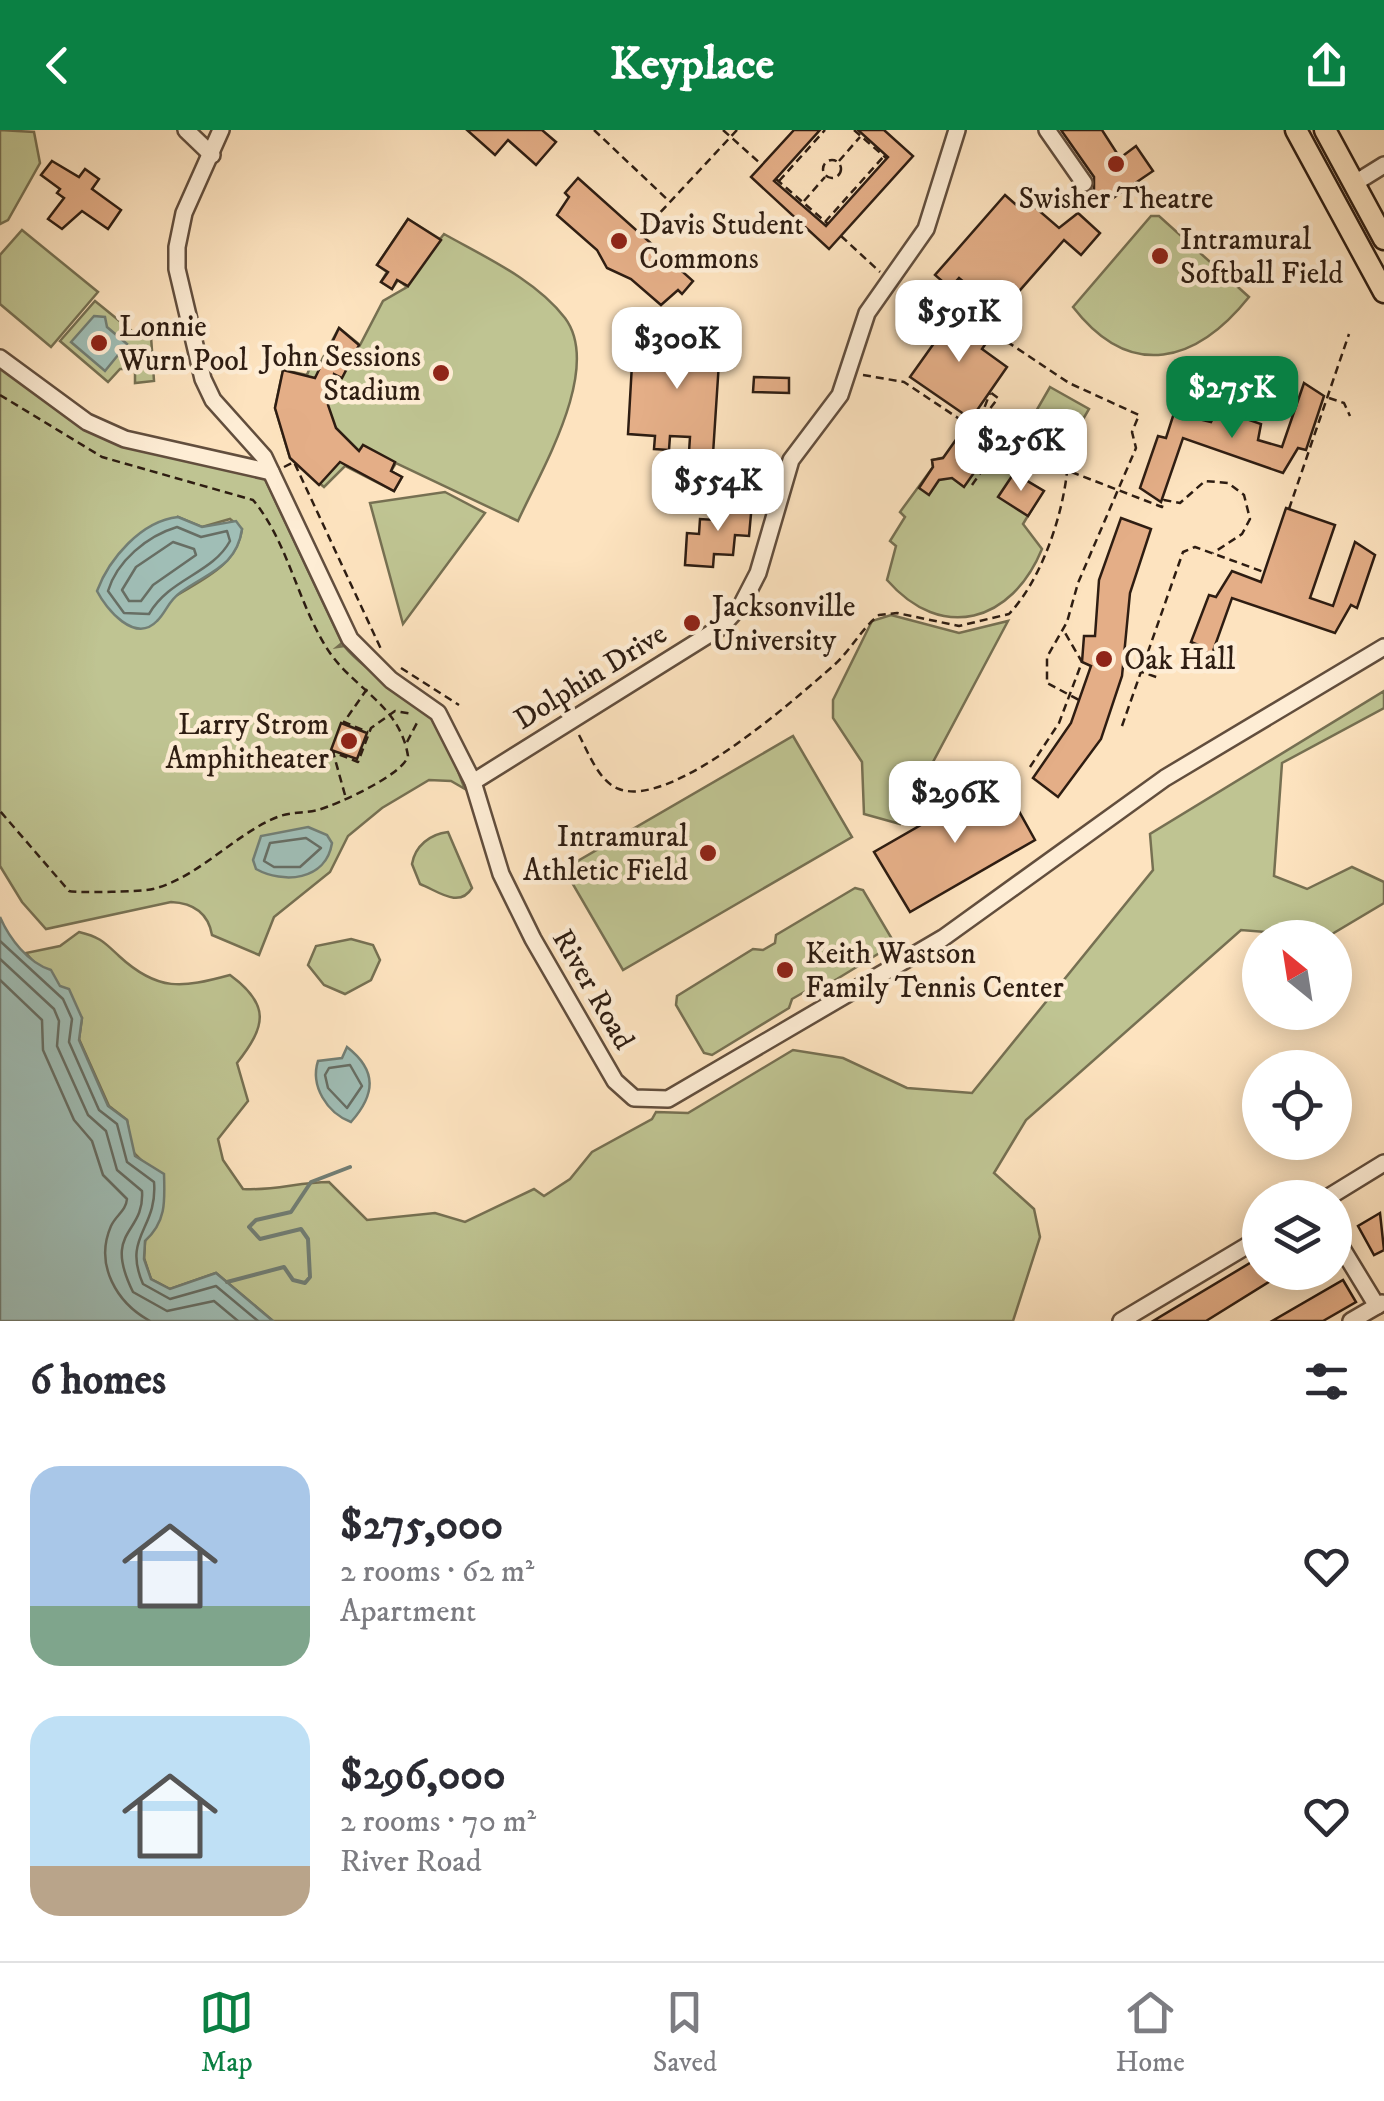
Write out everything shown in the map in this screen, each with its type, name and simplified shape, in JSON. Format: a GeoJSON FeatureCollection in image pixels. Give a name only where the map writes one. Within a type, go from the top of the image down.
{"type":"FeatureCollection","features":[{"type":"Feature","properties":{"kind":"main road"},"geometry":{"type":"LineString","coordinates":[[1296,130],[1384,292]]}},
{"type":"Feature","properties":{"kind":"main road"},"geometry":{"type":"LineString","coordinates":[[1325,130],[1384,239]]}},
{"type":"Feature","properties":{"kind":"street"},"geometry":{"type":"LineString","coordinates":[[186,130],[212,154]]}},
{"type":"Feature","properties":{"kind":"street","name":"River Road"},"geometry":{"type":"LineString","coordinates":[[221,130],[184,213],[178,269],[203,379],[213,400],[252,438],[350,639],[391,680],[433,707],[472,782],[498,867],[573,1012],[624,1092],[641,1100],[661,1100],[943,938],[1165,778],[1384,647]]}},
{"type":"Feature","properties":{"kind":"street","name":"Dolphin Drive"},"geometry":{"type":"LineString","coordinates":[[472,782],[721,627],[742,604],[758,573],[791,460],[840,395],[866,313],[926,229],[957,130]]}},
{"type":"Feature","properties":{"kind":"street"},"geometry":{"type":"LineString","coordinates":[[1047,130],[1084,183]]}},
{"type":"Feature","properties":{"kind":"street"},"geometry":{"type":"LineString","coordinates":[[1356,183],[1384,165]]}},
{"type":"Feature","properties":{"kind":"street"},"geometry":{"type":"LineString","coordinates":[[0,358],[87,422],[126,439],[271,472]]}},
{"type":"Feature","properties":{"kind":"street"},"geometry":{"type":"LineString","coordinates":[[1352,1183],[1384,1163]]}},
{"type":"Feature","properties":{"kind":"street"},"geometry":{"type":"LineString","coordinates":[[1121,1321],[1242,1249]]}},
{"type":"Feature","properties":{"kind":"street"},"geometry":{"type":"LineString","coordinates":[[1352,1262],[1380,1304],[1352,1321]]}},
{"type":"Feature","properties":{"kind":"path"},"geometry":{"type":"LineString","coordinates":[[594,130],[670,202]]}},
{"type":"Feature","properties":{"kind":"path"},"geometry":{"type":"LineString","coordinates":[[723,130],[762,165]]}},
{"type":"Feature","properties":{"kind":"path"},"geometry":{"type":"LineString","coordinates":[[643,231],[737,130]]}},
{"type":"Feature","properties":{"kind":"path"},"geometry":{"type":"LineString","coordinates":[[825,130],[778,180],[826,223],[885,157],[854,130]]}},
{"type":"Feature","properties":{"kind":"path"},"geometry":{"type":"LineString","coordinates":[[826,175],[838,176],[838,162],[861,136]]}},
{"type":"Feature","properties":{"kind":"path"},"geometry":{"type":"LineString","coordinates":[[803,202],[826,175],[825,163],[838,162]]}},
{"type":"Feature","properties":{"kind":"path"},"geometry":{"type":"LineString","coordinates":[[841,236],[888,280],[949,303],[1069,384],[1139,415],[1132,432],[1136,448],[1063,629],[1047,658],[1045,674],[1053,689],[1079,700]]}},
{"type":"Feature","properties":{"kind":"path"},"geometry":{"type":"LineString","coordinates":[[1289,509],[1349,334]]}},
{"type":"Feature","properties":{"kind":"path"},"geometry":{"type":"LineString","coordinates":[[848,374],[904,382],[998,448],[1043,468],[1067,472],[1162,507],[1164,500],[1180,503],[1205,481],[1218,480],[1238,488],[1249,504],[1247,528],[1213,553]]}},
{"type":"Feature","properties":{"kind":"path"},"geometry":{"type":"LineString","coordinates":[[977,434],[978,426],[990,392],[998,398],[978,426]]}},
{"type":"Feature","properties":{"kind":"path"},"geometry":{"type":"LineString","coordinates":[[0,395],[92,452],[252,500],[322,640],[343,670],[390,713],[406,743],[408,756],[399,770],[322,809],[284,815],[262,824],[216,859],[145,891],[68,891],[0,811]]}},
{"type":"Feature","properties":{"kind":"path"},"geometry":{"type":"LineString","coordinates":[[1327,397],[1344,403],[1350,416]]}},
{"type":"Feature","properties":{"kind":"path"},"geometry":{"type":"LineString","coordinates":[[965,424],[970,418]]}},
{"type":"Feature","properties":{"kind":"path"},"geometry":{"type":"LineString","coordinates":[[972,485],[998,448]]}},
{"type":"Feature","properties":{"kind":"path"},"geometry":{"type":"LineString","coordinates":[[294,462],[386,657]]}},
{"type":"Feature","properties":{"kind":"path"},"geometry":{"type":"LineString","coordinates":[[571,720],[599,772],[617,789],[642,792],[674,782],[725,751],[836,664],[879,614],[897,613],[960,626],[1009,614],[1030,587],[1064,500],[1067,472]]}},
{"type":"Feature","properties":{"kind":"path"},"geometry":{"type":"LineString","coordinates":[[1122,726],[1183,552],[1195,547],[1264,572]]}},
{"type":"Feature","properties":{"kind":"path"},"geometry":{"type":"LineString","coordinates":[[1234,572],[1238,562]]}},
{"type":"Feature","properties":{"kind":"path"},"geometry":{"type":"LineString","coordinates":[[1030,767],[1059,722],[1082,662],[1063,629]]}},
{"type":"Feature","properties":{"kind":"path"},"geometry":{"type":"LineString","coordinates":[[1124,666],[1159,678]]}},
{"type":"Feature","properties":{"kind":"path"},"geometry":{"type":"LineString","coordinates":[[399,667],[459,705]]}},
{"type":"Feature","properties":{"kind":"path"},"geometry":{"type":"LineString","coordinates":[[367,690],[344,722],[370,732]]}},
{"type":"Feature","properties":{"kind":"path"},"geometry":{"type":"LineString","coordinates":[[406,743],[425,712]]}},
{"type":"Feature","properties":{"kind":"path"},"geometry":{"type":"LineString","coordinates":[[390,713],[419,717]]}},
{"type":"Feature","properties":{"kind":"path"},"geometry":{"type":"LineString","coordinates":[[346,797],[333,752],[358,762],[370,732],[390,713]]}},
{"type":"Feature","properties":{"kind":"green space"},"geometry":{"type":"Polygon","coordinates":[[[0,130],[34,132],[40,163],[8,220],[0,224],[0,130]]]}},
{"type":"Feature","properties":{"kind":"green space","name":"Intramural Softball Field"},"geometry":{"type":"Polygon","coordinates":[[[1151,216],[1159,216],[1249,297],[1208,337],[1186,349],[1163,354],[1140,354],[1118,346],[1095,331],[1073,307],[1151,216]]]}},
{"type":"Feature","properties":{"kind":"green space","name":"John Sessions Stadium"},"geometry":{"type":"Polygon","coordinates":[[[408,219],[440,239],[444,234],[525,281],[553,304],[575,339],[573,392],[553,449],[518,521],[396,463],[391,471],[402,477],[394,491],[345,466],[324,487],[290,458],[275,408],[283,370],[307,375],[312,362],[319,365],[339,328],[360,345],[383,301],[407,287],[398,280],[392,289],[381,282],[387,272],[377,265],[408,219]]]}},
{"type":"Feature","properties":{"kind":"green space"},"geometry":{"type":"Polygon","coordinates":[[[22,230],[98,292],[51,347],[0,304],[0,255],[22,230]]]}},
{"type":"Feature","properties":{"kind":"green space"},"geometry":{"type":"Polygon","coordinates":[[[95,301],[138,336],[151,336],[154,381],[135,383],[135,369],[120,369],[108,382],[60,341],[95,301]]]}},
{"type":"Feature","properties":{"kind":"green space"},"geometry":{"type":"Polygon","coordinates":[[[0,365],[83,428],[138,449],[265,479],[342,643],[337,647],[344,646],[431,716],[447,741],[465,789],[451,781],[429,780],[382,808],[348,836],[330,872],[274,917],[259,955],[212,935],[203,915],[193,907],[171,902],[46,929],[22,902],[0,866],[0,365]],[[178,517],[166,602],[223,564],[238,543],[242,529],[230,519],[202,527],[178,517]]]}},
{"type":"Feature","properties":{"kind":"green space"},"geometry":{"type":"Polygon","coordinates":[[[1050,387],[1089,409],[1063,454],[1024,432],[1050,387]]]}},
{"type":"Feature","properties":{"kind":"green space"},"geometry":{"type":"Polygon","coordinates":[[[973,433],[990,450],[987,456],[1043,491],[1023,524],[1042,549],[1029,574],[994,608],[974,616],[952,617],[930,612],[908,600],[887,580],[896,546],[890,541],[905,517],[900,512],[933,467],[932,460],[946,457],[973,433]]]}},
{"type":"Feature","properties":{"kind":"green space"},"geometry":{"type":"Polygon","coordinates":[[[445,492],[485,513],[403,624],[370,503],[445,492]]]}},
{"type":"Feature","properties":{"kind":"green space"},"geometry":{"type":"Polygon","coordinates":[[[891,615],[959,633],[1008,621],[900,824],[864,814],[862,762],[833,718],[833,700],[872,621],[891,615]]]}},
{"type":"Feature","properties":{"kind":"green space"},"geometry":{"type":"Polygon","coordinates":[[[1384,691],[1384,708],[1282,763],[1274,876],[1307,889],[1352,867],[1384,882],[1384,903],[1352,922],[1242,920],[1242,930],[1026,1120],[994,1173],[1034,1209],[1040,1237],[1013,1321],[273,1321],[216,1273],[170,1289],[151,1279],[144,1258],[150,1169],[132,1151],[127,1120],[109,1106],[79,1039],[82,1018],[26,953],[60,946],[79,932],[101,941],[133,968],[159,981],[198,983],[230,975],[243,986],[258,1006],[260,1016],[254,1038],[237,1063],[248,1101],[218,1139],[223,1160],[243,1189],[329,1182],[367,1220],[435,1213],[465,1222],[534,1189],[544,1196],[570,1179],[592,1152],[652,1119],[656,1112],[688,1113],[793,1050],[843,1058],[907,1088],[972,1093],[1153,870],[1150,834],[1384,691]]]}},
{"type":"Feature","properties":{"kind":"green space","name":"Intramural Athletic Field"},"geometry":{"type":"Polygon","coordinates":[[[793,736],[852,837],[623,970],[564,869],[793,736]]]}},
{"type":"Feature","properties":{"kind":"green space"},"geometry":{"type":"Polygon","coordinates":[[[448,832],[472,888],[455,898],[420,884],[412,864],[424,842],[448,832]]]}},
{"type":"Feature","properties":{"kind":"green space","name":"Keith Wastson Family Tennis Center"},"geometry":{"type":"Polygon","coordinates":[[[855,888],[863,890],[892,939],[891,946],[814,993],[806,991],[792,999],[789,1008],[712,1055],[704,1053],[676,1005],[677,996],[753,949],[763,950],[775,943],[776,935],[855,888]]]}},
{"type":"Feature","properties":{"kind":"green space"},"geometry":{"type":"Polygon","coordinates":[[[351,939],[373,945],[380,960],[371,980],[345,994],[324,985],[308,965],[316,946],[351,939]]]}},
{"type":"Feature","properties":{"kind":"water","name":"Lonnie Wurn Pool"},"geometry":{"type":"Polygon","coordinates":[[[94,316],[105,317],[107,327],[127,344],[105,371],[71,342],[94,316]]]}},
{"type":"Feature","properties":{"kind":"water"},"geometry":{"type":"Polygon","coordinates":[[[178,517],[202,527],[236,521],[242,529],[239,542],[228,560],[177,595],[157,621],[140,629],[131,626],[107,607],[97,591],[128,544],[151,526],[178,517]]]}},
{"type":"Feature","properties":{"kind":"water"},"geometry":{"type":"Polygon","coordinates":[[[308,827],[327,835],[332,843],[321,865],[302,876],[290,877],[256,869],[253,860],[261,836],[308,827]]]}},
{"type":"Feature","properties":{"kind":"water"},"geometry":{"type":"Polygon","coordinates":[[[0,917],[20,949],[51,970],[60,986],[69,989],[82,1018],[79,1040],[108,1106],[127,1120],[135,1156],[164,1174],[161,1219],[145,1241],[144,1259],[151,1279],[170,1289],[216,1273],[273,1321],[0,1321],[0,917]]]}},
{"type":"Feature","properties":{"kind":"water"},"geometry":{"type":"Polygon","coordinates":[[[347,1047],[364,1065],[370,1083],[365,1102],[351,1122],[328,1105],[316,1080],[318,1061],[342,1058],[347,1047]]]}},
{"type":"Feature","properties":{"kind":"building"},"geometry":{"type":"Polygon","coordinates":[[[467,130],[542,130],[556,142],[536,165],[508,140],[495,155],[467,130]]]}},
{"type":"Feature","properties":{"kind":"building"},"geometry":{"type":"Polygon","coordinates":[[[794,130],[820,130],[774,181],[826,226],[888,157],[858,130],[884,130],[913,156],[829,249],[751,177],[794,130]]]}},
{"type":"Feature","properties":{"kind":"building","name":"Swisher Theatre"},"geometry":{"type":"Polygon","coordinates":[[[1061,130],[1102,130],[1120,158],[1136,146],[1153,171],[1097,209],[1085,194],[1094,189],[1094,177],[1061,130]]]}},
{"type":"Feature","properties":{"kind":"building"},"geometry":{"type":"Polygon","coordinates":[[[52,161],[79,177],[85,169],[99,179],[92,189],[121,210],[108,229],[82,211],[62,229],[48,219],[64,198],[57,193],[60,189],[41,175],[52,161]]]}},
{"type":"Feature","properties":{"kind":"building","name":"Davis Student Commons"},"geometry":{"type":"Polygon","coordinates":[[[578,178],[693,281],[682,294],[678,290],[661,305],[631,279],[607,268],[597,250],[557,215],[569,197],[565,193],[578,178]]]}},
{"type":"Feature","properties":{"kind":"building"},"geometry":{"type":"Polygon","coordinates":[[[1005,195],[1022,210],[1029,202],[1059,228],[1078,213],[1100,233],[1081,255],[1064,240],[1007,305],[991,291],[984,299],[959,278],[950,288],[935,275],[1005,195]]]}},
{"type":"Feature","properties":{"kind":"building"},"geometry":{"type":"Polygon","coordinates":[[[408,219],[441,240],[408,286],[397,280],[392,289],[381,282],[388,272],[377,265],[408,219]]]}},
{"type":"Feature","properties":{"kind":"building"},"geometry":{"type":"Polygon","coordinates":[[[949,307],[991,336],[982,349],[1007,367],[971,419],[910,377],[937,339],[930,334],[949,307]]]}},
{"type":"Feature","properties":{"kind":"building"},"geometry":{"type":"Polygon","coordinates":[[[683,326],[710,328],[708,361],[719,362],[713,454],[689,452],[690,437],[670,436],[669,450],[654,449],[655,436],[628,434],[632,364],[647,365],[654,342],[664,343],[664,334],[682,335],[683,326]]]}},
{"type":"Feature","properties":{"kind":"building"},"geometry":{"type":"Polygon","coordinates":[[[339,328],[359,345],[342,378],[334,374],[328,405],[336,428],[359,451],[363,445],[395,462],[391,471],[402,477],[394,491],[340,462],[319,485],[290,458],[275,408],[283,370],[315,378],[339,328]]]}},
{"type":"Feature","properties":{"kind":"building"},"geometry":{"type":"Polygon","coordinates":[[[754,377],[789,378],[789,393],[753,392],[754,377]]]}},
{"type":"Feature","properties":{"kind":"building"},"geometry":{"type":"Polygon","coordinates":[[[1304,383],[1324,396],[1306,450],[1298,448],[1283,473],[1183,438],[1161,502],[1140,488],[1158,436],[1166,438],[1174,413],[1211,422],[1218,409],[1261,424],[1258,440],[1282,447],[1304,383]]]}},
{"type":"Feature","properties":{"kind":"building"},"geometry":{"type":"Polygon","coordinates":[[[965,427],[990,450],[964,487],[952,478],[939,480],[929,495],[919,488],[933,467],[932,460],[943,458],[965,427]]]}},
{"type":"Feature","properties":{"kind":"building"},"geometry":{"type":"Polygon","coordinates":[[[1014,473],[1044,491],[1028,516],[998,497],[1014,473]]]}},
{"type":"Feature","properties":{"kind":"building"},"geometry":{"type":"Polygon","coordinates":[[[718,501],[752,503],[749,536],[735,535],[733,555],[714,554],[713,567],[685,565],[687,533],[699,534],[700,519],[716,520],[718,501]]]}},
{"type":"Feature","properties":{"kind":"building"},"geometry":{"type":"Polygon","coordinates":[[[1286,508],[1335,525],[1310,598],[1333,606],[1355,542],[1375,555],[1357,608],[1351,605],[1335,633],[1232,598],[1212,654],[1200,650],[1201,646],[1191,642],[1209,595],[1216,597],[1232,571],[1261,582],[1286,508]]]}},
{"type":"Feature","properties":{"kind":"building","name":"Oak Hall"},"geometry":{"type":"Polygon","coordinates":[[[1121,518],[1151,529],[1130,593],[1122,676],[1101,739],[1058,797],[1033,778],[1071,723],[1091,666],[1082,662],[1084,636],[1095,636],[1099,580],[1121,518]]]}},
{"type":"Feature","properties":{"kind":"building","name":"Larry Strom Amphitheater"},"geometry":{"type":"Polygon","coordinates":[[[341,723],[367,733],[357,759],[331,750],[341,723]]]}},
{"type":"Feature","properties":{"kind":"building"},"geometry":{"type":"Polygon","coordinates":[[[1001,779],[1035,840],[910,912],[874,852],[1001,779]]]}},
{"type":"Feature","properties":{"kind":"building"},"geometry":{"type":"Polygon","coordinates":[[[1380,1213],[1384,1250],[1374,1255],[1358,1226],[1380,1213]]]}},
{"type":"Feature","properties":{"kind":"building"},"geometry":{"type":"Polygon","coordinates":[[[1242,1268],[1242,1290],[1256,1290],[1206,1321],[1153,1321],[1242,1268]]]}},
{"type":"Feature","properties":{"kind":"building"},"geometry":{"type":"Polygon","coordinates":[[[1326,1290],[1349,1290],[1356,1302],[1323,1321],[1272,1321],[1326,1290]]]}},
{"type":"Feature","properties":{"kind":"waterway"},"geometry":{"type":"LineString","coordinates":[[227,1282],[284,1267],[293,1280],[305,1283],[310,1277],[308,1239],[301,1229],[260,1239],[249,1227],[256,1220],[291,1212],[311,1182],[350,1167]]}},
{"type":"Feature","properties":{"kind":"place","name":"Swisher Theatre"},"geometry":{"type":"Point","coordinates":[1116,164]}},
{"type":"Feature","properties":{"kind":"place","name":"Davis Student Commons"},"geometry":{"type":"Point","coordinates":[619,241]}},
{"type":"Feature","properties":{"kind":"place","name":"Intramural Softball Field"},"geometry":{"type":"Point","coordinates":[1160,256]}},
{"type":"Feature","properties":{"kind":"place","name":"Lonnie Wurn Pool"},"geometry":{"type":"Point","coordinates":[99,343]}},
{"type":"Feature","properties":{"kind":"place","name":"John Sessions Stadium"},"geometry":{"type":"Point","coordinates":[441,373]}},
{"type":"Feature","properties":{"kind":"place","name":"Jacksonville University"},"geometry":{"type":"Point","coordinates":[692,623]}},
{"type":"Feature","properties":{"kind":"place","name":"Oak Hall"},"geometry":{"type":"Point","coordinates":[1104,659]}},
{"type":"Feature","properties":{"kind":"place","name":"Larry Strom Amphitheater"},"geometry":{"type":"Point","coordinates":[349,741]}},
{"type":"Feature","properties":{"kind":"place","name":"Intramural Athletic Field"},"geometry":{"type":"Point","coordinates":[708,853]}},
{"type":"Feature","properties":{"kind":"place","name":"Keith Wastson Family Tennis Center"},"geometry":{"type":"Point","coordinates":[785,970]}}]}
